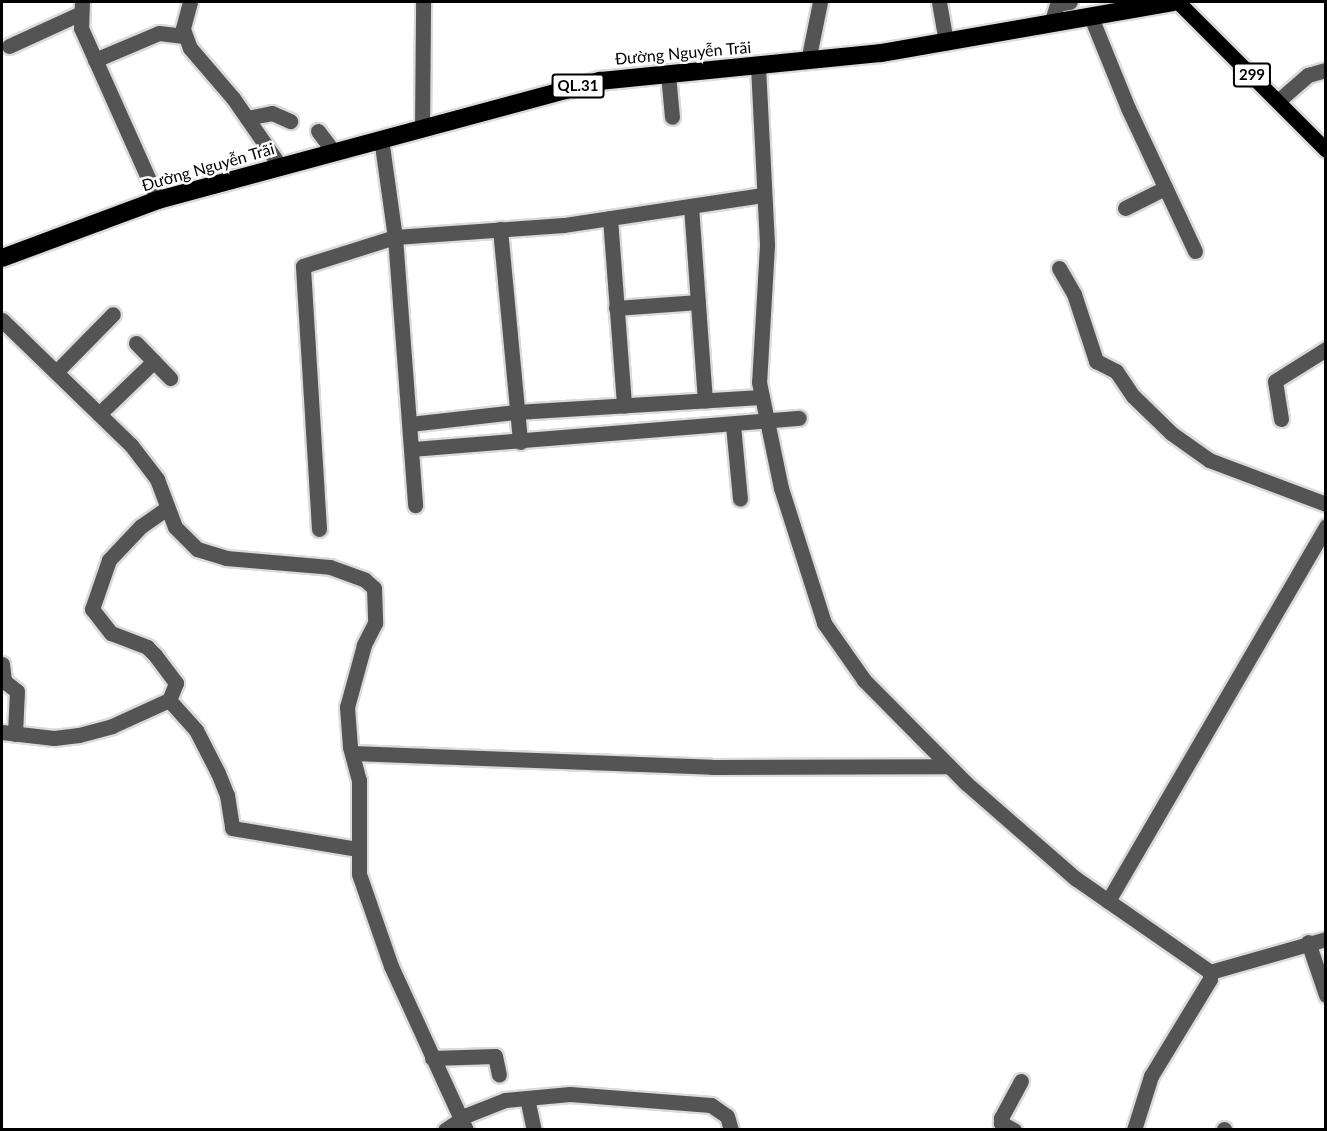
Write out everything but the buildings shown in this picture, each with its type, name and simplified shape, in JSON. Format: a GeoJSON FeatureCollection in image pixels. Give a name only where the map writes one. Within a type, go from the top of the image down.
{"type":"FeatureCollection","features":[{"type":"Feature","properties":{"kind":"highway","name":"Đường Nguyễn Trãi"},"geometry":{"type":"LineString","coordinates":[[2,258],[158,200],[381,138],[600,81],[808,61],[946,42],[1173,2]]}},
{"type":"Feature","properties":{"kind":"main road","name":"299"},"geometry":{"type":"LineString","coordinates":[[1178,2],[1326,150]]}},
{"type":"Feature","properties":{"kind":"street"},"geometry":{"type":"LineString","coordinates":[[184,36],[190,2]]}},
{"type":"Feature","properties":{"kind":"street"},"geometry":{"type":"LineString","coordinates":[[422,128],[423,2]]}},
{"type":"Feature","properties":{"kind":"street"},"geometry":{"type":"LineString","coordinates":[[808,61],[820,2]]}},
{"type":"Feature","properties":{"kind":"street"},"geometry":{"type":"LineString","coordinates":[[939,2],[946,42]]}},
{"type":"Feature","properties":{"kind":"street"},"geometry":{"type":"LineString","coordinates":[[1051,24],[1061,2]]}},
{"type":"Feature","properties":{"kind":"street"},"geometry":{"type":"LineString","coordinates":[[9,46],[81,8],[94,60],[158,200]]}},
{"type":"Feature","properties":{"kind":"street"},"geometry":{"type":"LineString","coordinates":[[1091,17],[1165,188],[1195,251]]}},
{"type":"Feature","properties":{"kind":"street"},"geometry":{"type":"LineString","coordinates":[[94,60],[159,33],[184,36],[247,118],[280,166]]}},
{"type":"Feature","properties":{"kind":"street"},"geometry":{"type":"LineString","coordinates":[[758,66],[767,278],[760,345],[761,397],[781,488],[824,623],[864,680],[949,766],[1075,878],[1209,972],[1210,979],[1151,1076],[1134,1130]]}},
{"type":"Feature","properties":{"kind":"street"},"geometry":{"type":"LineString","coordinates":[[1278,101],[1308,75],[1326,70]]}},
{"type":"Feature","properties":{"kind":"street"},"geometry":{"type":"LineString","coordinates":[[668,74],[672,117]]}},
{"type":"Feature","properties":{"kind":"street"},"geometry":{"type":"LineString","coordinates":[[247,118],[272,113],[290,121]]}},
{"type":"Feature","properties":{"kind":"street"},"geometry":{"type":"LineString","coordinates":[[318,131],[333,151]]}},
{"type":"Feature","properties":{"kind":"street"},"geometry":{"type":"LineString","coordinates":[[381,138],[395,237],[415,506]]}},
{"type":"Feature","properties":{"kind":"street"},"geometry":{"type":"LineString","coordinates":[[1125,208],[1165,188]]}},
{"type":"Feature","properties":{"kind":"street"},"geometry":{"type":"LineString","coordinates":[[319,528],[303,266],[395,237],[610,218],[762,195]]}},
{"type":"Feature","properties":{"kind":"street"},"geometry":{"type":"LineString","coordinates":[[691,206],[705,400]]}},
{"type":"Feature","properties":{"kind":"street"},"geometry":{"type":"LineString","coordinates":[[610,218],[624,405]]}},
{"type":"Feature","properties":{"kind":"street"},"geometry":{"type":"LineString","coordinates":[[500,229],[520,442]]}},
{"type":"Feature","properties":{"kind":"street"},"geometry":{"type":"LineString","coordinates":[[1059,267],[1074,294],[1096,361],[1116,371],[1133,396],[1172,433],[1209,460],[1326,504]]}},
{"type":"Feature","properties":{"kind":"street"},"geometry":{"type":"LineString","coordinates":[[616,308],[698,302]]}},
{"type":"Feature","properties":{"kind":"street"},"geometry":{"type":"LineString","coordinates":[[56,372],[113,314]]}},
{"type":"Feature","properties":{"kind":"street"},"geometry":{"type":"LineString","coordinates":[[2,320],[145,462],[157,479],[167,508],[184,537],[212,555],[310,563],[371,584],[376,593],[375,623],[364,645],[347,707],[352,753],[360,794],[359,874],[392,966],[462,1124]]}},
{"type":"Feature","properties":{"kind":"street"},"geometry":{"type":"LineString","coordinates":[[136,343],[170,378]]}},
{"type":"Feature","properties":{"kind":"street"},"geometry":{"type":"LineString","coordinates":[[1281,419],[1275,381],[1326,349]]}},
{"type":"Feature","properties":{"kind":"street"},"geometry":{"type":"LineString","coordinates":[[99,414],[154,361]]}},
{"type":"Feature","properties":{"kind":"street"},"geometry":{"type":"LineString","coordinates":[[410,424],[516,412],[761,397]]}},
{"type":"Feature","properties":{"kind":"street"},"geometry":{"type":"LineString","coordinates":[[412,448],[766,423],[799,418]]}},
{"type":"Feature","properties":{"kind":"street"},"geometry":{"type":"LineString","coordinates":[[733,425],[740,499]]}},
{"type":"Feature","properties":{"kind":"street"},"geometry":{"type":"LineString","coordinates":[[2,664],[4,681],[17,692],[8,733],[79,735],[112,726],[169,700],[176,683],[155,655],[147,647],[111,633],[92,609],[109,560],[141,526],[167,508]]}},
{"type":"Feature","properties":{"kind":"street"},"geometry":{"type":"LineString","coordinates":[[1108,902],[1326,526]]}},
{"type":"Feature","properties":{"kind":"street"},"geometry":{"type":"LineString","coordinates":[[169,700],[196,730],[213,763],[227,795],[232,828],[358,849]]}},
{"type":"Feature","properties":{"kind":"street"},"geometry":{"type":"LineString","coordinates":[[352,753],[712,767],[949,766]]}},
{"type":"Feature","properties":{"kind":"street"},"geometry":{"type":"LineString","coordinates":[[1209,972],[1308,942],[1326,939]]}},
{"type":"Feature","properties":{"kind":"street"},"geometry":{"type":"LineString","coordinates":[[1308,942],[1326,995]]}},
{"type":"Feature","properties":{"kind":"street"},"geometry":{"type":"LineString","coordinates":[[432,1058],[495,1056],[499,1075]]}},
{"type":"Feature","properties":{"kind":"street"},"geometry":{"type":"LineString","coordinates":[[1014,1130],[1001,1124],[1001,1118],[1021,1081]]}},
{"type":"Feature","properties":{"kind":"street"},"geometry":{"type":"LineString","coordinates":[[446,1130],[462,1124],[505,1100],[570,1094],[681,1100],[711,1105],[727,1116],[731,1130]]}},
{"type":"Feature","properties":{"kind":"street"},"geometry":{"type":"LineString","coordinates":[[527,1098],[534,1130]]}}]}
